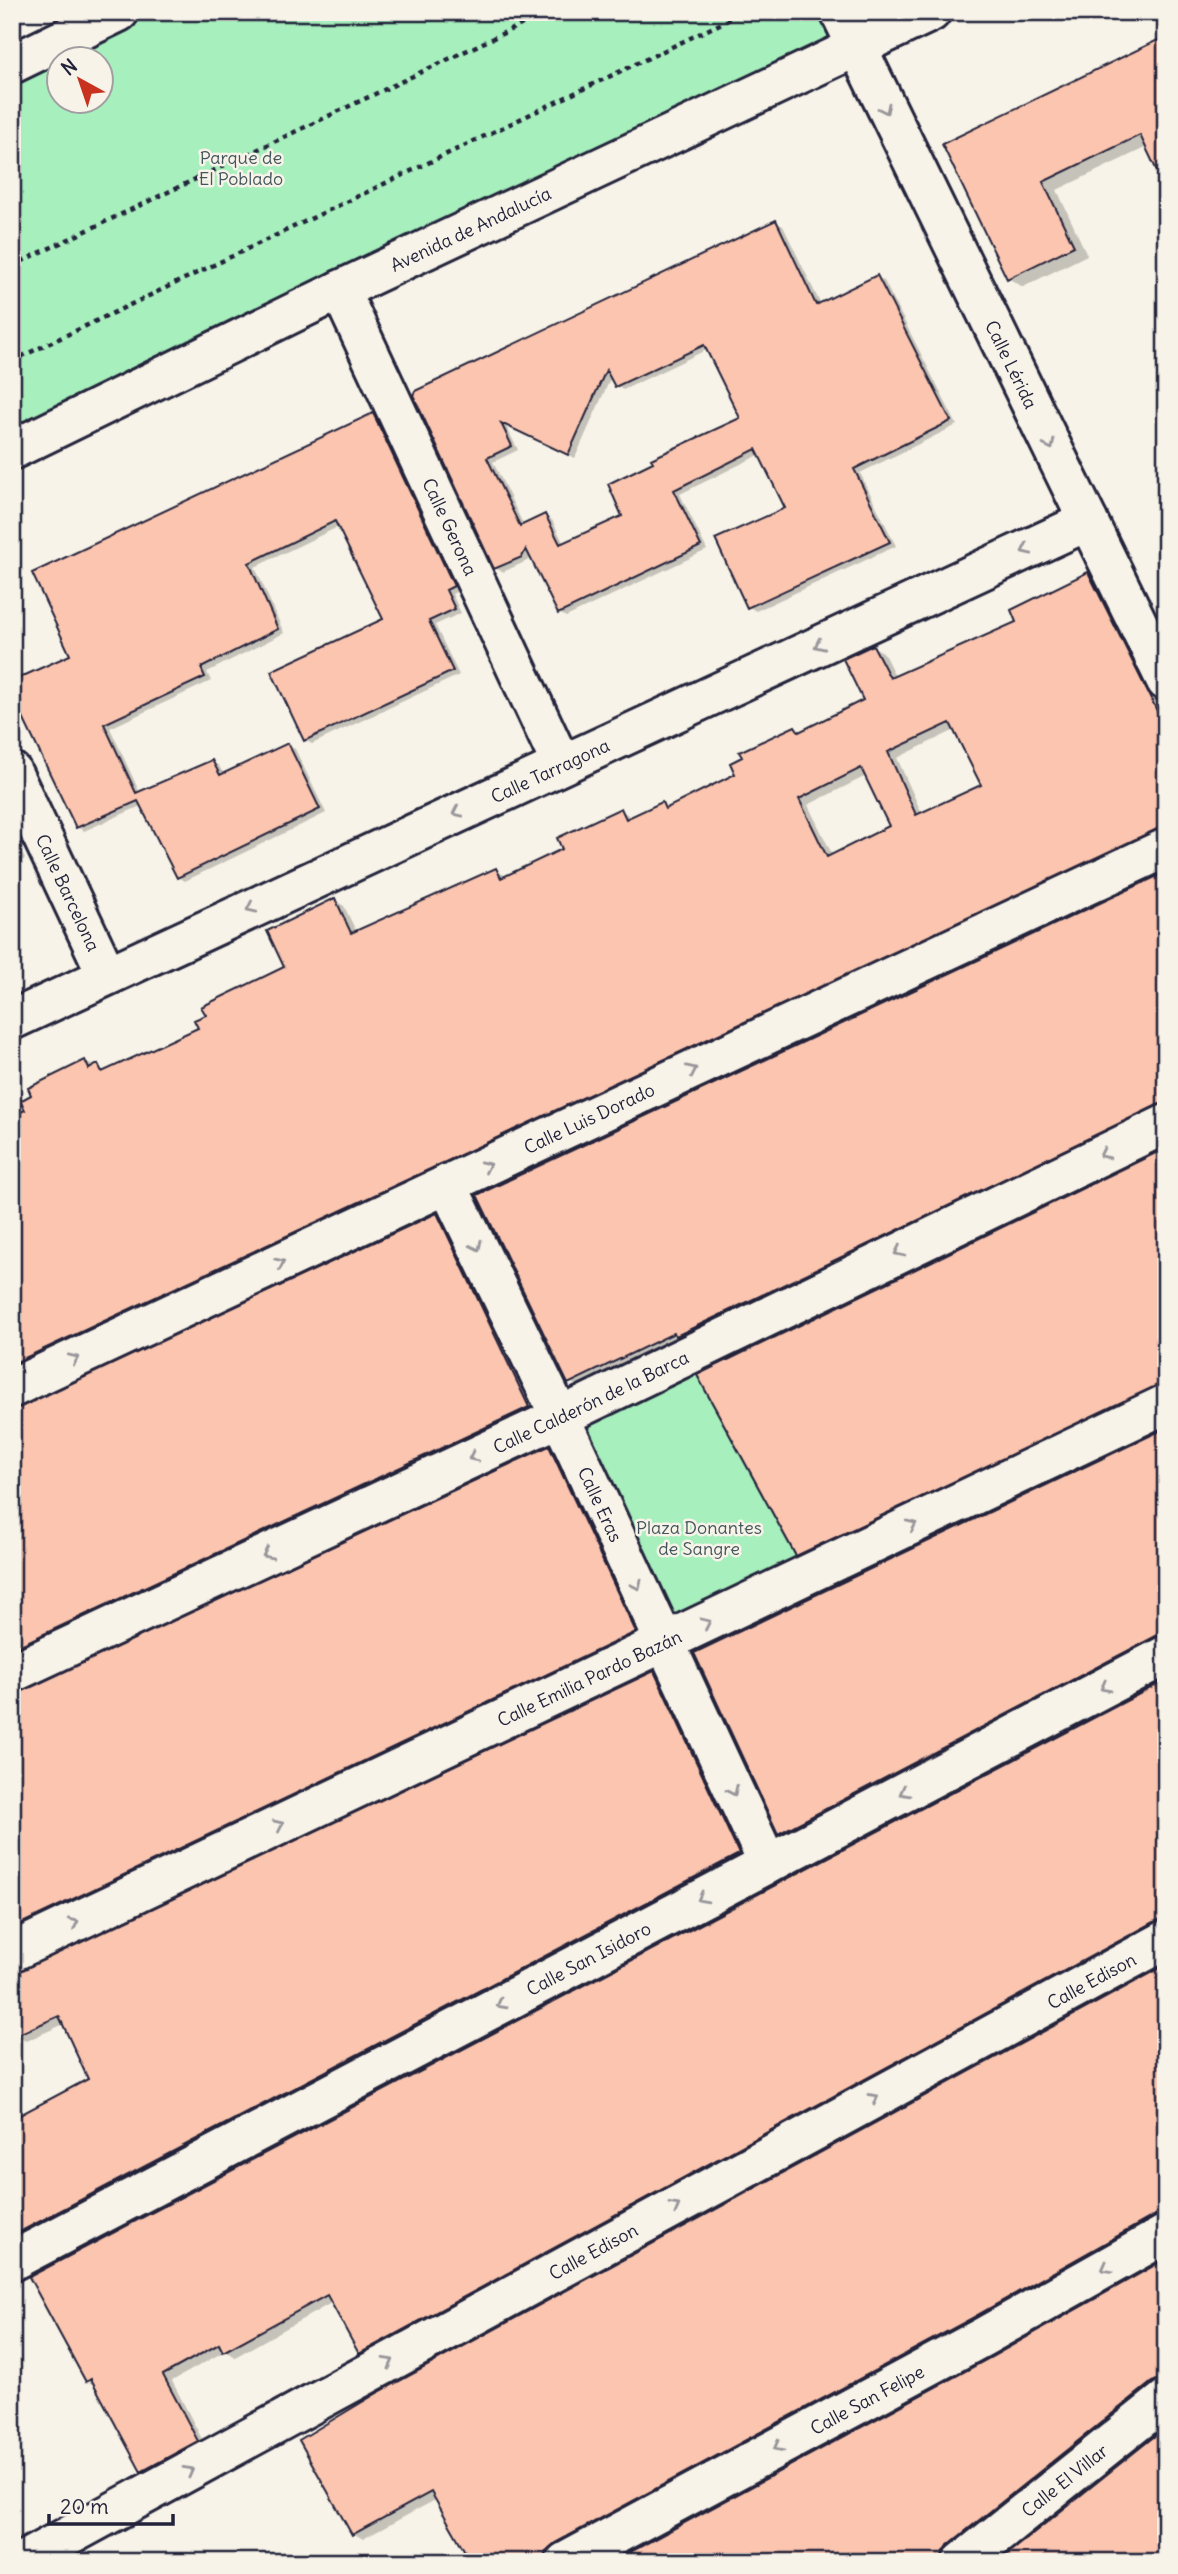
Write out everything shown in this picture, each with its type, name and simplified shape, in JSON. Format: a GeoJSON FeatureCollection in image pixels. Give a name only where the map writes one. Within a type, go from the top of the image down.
{"type":"FeatureCollection","features":[{"type":"Feature","properties":{"kind":"street"},"geometry":{"type":"LineString","coordinates":[[12,64],[119,12]]}},
{"type":"Feature","properties":{"kind":"street","name":"Calle Lérida"},"geometry":{"type":"LineString","coordinates":[[840,12],[1166,681]]}},
{"type":"Feature","properties":{"kind":"street","name":"Avenida de Andalucía"},"geometry":{"type":"LineString","coordinates":[[12,450],[340,290],[931,12]]}},
{"type":"Feature","properties":{"kind":"street","name":"Calle Gerona"},"geometry":{"type":"LineString","coordinates":[[340,290],[561,764]]}},
{"type":"Feature","properties":{"kind":"street","name":"Calle Tarragona"},"geometry":{"type":"LineString","coordinates":[[12,1020],[1088,521]]}},
{"type":"Feature","properties":{"kind":"street","name":"Calle Barcelona"},"geometry":{"type":"LineString","coordinates":[[12,772],[107,975]]}},
{"type":"Feature","properties":{"kind":"street","name":"Calle Luis Dorado"},"geometry":{"type":"LineString","coordinates":[[12,1388],[1166,848]]}},
{"type":"Feature","properties":{"kind":"street","name":"Calle Calderón de la Barca"},"geometry":{"type":"LineString","coordinates":[[12,1673],[560,1416],[1166,1124]]}},
{"type":"Feature","properties":{"kind":"street","name":"Calle Eras"},"geometry":{"type":"LineString","coordinates":[[447,1184],[560,1416],[768,1864]]}},
{"type":"Feature","properties":{"kind":"street","name":"Calle Emilia Pardo Bazán"},"geometry":{"type":"LineString","coordinates":[[12,1952],[1166,1404]]}},
{"type":"Feature","properties":{"kind":"street","name":"Calle San Isidoro"},"geometry":{"type":"LineString","coordinates":[[12,2261],[1166,1655]]}},
{"type":"Feature","properties":{"kind":"street","name":"Calle Edison"},"geometry":{"type":"LineString","coordinates":[[20,2562],[1166,1940]]}},
{"type":"Feature","properties":{"kind":"street","name":"Calle San Felipe"},"geometry":{"type":"LineString","coordinates":[[565,2562],[983,2337],[1166,2234]]}},
{"type":"Feature","properties":{"kind":"street","name":"Calle El Villar"},"geometry":{"type":"LineString","coordinates":[[962,2562],[1166,2399]]}},
{"type":"Feature","properties":{"kind":"street"},"geometry":{"type":"LineString","coordinates":[[12,2547],[20,2562]]}},
{"type":"Feature","properties":{"kind":"path"},"geometry":{"type":"LineString","coordinates":[[12,267],[548,12]]}},
{"type":"Feature","properties":{"kind":"path"},"geometry":{"type":"LineString","coordinates":[[12,361],[745,12]]}},
{"type":"Feature","properties":{"kind":"green space","name":"Parque de El Poblado"},"geometry":{"type":"Polygon","coordinates":[[[119,12],[931,12],[12,450],[12,64],[46,47],[46,116],[116,116],[116,46],[49,46],[119,12]]]}},
{"type":"Feature","properties":{"kind":"green space","name":"Plaza Donantes de Sangre"},"geometry":{"type":"Polygon","coordinates":[[[686,1355],[806,1575],[664,1643],[560,1417],[686,1355]]]}},
{"type":"Feature","properties":{"kind":"building"},"geometry":{"type":"Polygon","coordinates":[[[1166,36],[1166,190],[1140,135],[1043,182],[1074,246],[1007,279],[942,144],[1166,36]]]}},
{"type":"Feature","properties":{"kind":"building"},"geometry":{"type":"Polygon","coordinates":[[[776,220],[816,305],[877,275],[951,421],[854,469],[890,542],[747,608],[715,539],[785,508],[756,449],[674,490],[701,546],[558,614],[526,549],[522,557],[494,569],[413,395],[415,391],[776,220]],[[704,345],[615,387],[606,370],[568,455],[501,423],[512,446],[487,458],[520,526],[545,514],[560,544],[622,516],[608,484],[653,462],[651,459],[740,418],[704,345]]]}},
{"type":"Feature","properties":{"kind":"building"},"geometry":{"type":"Polygon","coordinates":[[[373,413],[454,586],[446,590],[455,609],[429,621],[453,671],[304,741],[271,671],[383,619],[335,521],[249,563],[278,629],[201,668],[205,677],[104,724],[136,793],[212,760],[220,775],[288,743],[320,809],[177,878],[138,801],[76,828],[12,695],[12,681],[70,655],[32,573],[373,413]]]}},
{"type":"Feature","properties":{"kind":"building"},"geometry":{"type":"Polygon","coordinates":[[[1088,572],[1166,729],[1166,826],[12,1364],[12,1116],[25,1110],[20,1101],[31,1095],[28,1088],[85,1060],[89,1069],[98,1064],[102,1072],[198,1028],[194,1020],[206,1015],[201,1007],[284,967],[267,931],[335,898],[351,933],[496,868],[501,878],[562,849],[557,838],[621,808],[626,819],[662,802],[665,809],[735,774],[730,763],[742,757],[739,752],[795,726],[799,732],[863,700],[843,659],[873,645],[890,678],[1016,622],[1011,610],[1088,572]],[[950,723],[888,752],[916,815],[981,785],[950,723]],[[861,768],[799,799],[827,857],[889,826],[861,768]]]}},
{"type":"Feature","properties":{"kind":"building"},"geometry":{"type":"Polygon","coordinates":[[[1166,872],[1166,1102],[676,1336],[674,1333],[568,1384],[477,1195],[1166,872]]]}},
{"type":"Feature","properties":{"kind":"building"},"geometry":{"type":"Polygon","coordinates":[[[1166,1148],[1166,1382],[796,1556],[697,1375],[1166,1148]]]}},
{"type":"Feature","properties":{"kind":"building"},"geometry":{"type":"Polygon","coordinates":[[[437,1213],[529,1407],[12,1649],[12,1410],[437,1213]]]}},
{"type":"Feature","properties":{"kind":"building"},"geometry":{"type":"Polygon","coordinates":[[[1166,1428],[1166,1633],[778,1834],[694,1653],[1166,1428]]]}},
{"type":"Feature","properties":{"kind":"building"},"geometry":{"type":"Polygon","coordinates":[[[549,1446],[636,1632],[12,1928],[12,1695],[549,1446]]]}},
{"type":"Feature","properties":{"kind":"building"},"geometry":{"type":"Polygon","coordinates":[[[654,1671],[739,1854],[12,2236],[12,2119],[88,2079],[59,2016],[12,2037],[12,1974],[654,1671]]]}},
{"type":"Feature","properties":{"kind":"building"},"geometry":{"type":"Polygon","coordinates":[[[1166,1680],[1166,1918],[1156,1921],[359,2354],[327,2295],[223,2352],[219,2344],[163,2375],[198,2441],[141,2472],[91,2379],[86,2382],[29,2277],[1166,1680]]]}},
{"type":"Feature","properties":{"kind":"building"},"geometry":{"type":"Polygon","coordinates":[[[1166,1965],[1166,2212],[1155,2215],[972,2318],[555,2543],[546,2551],[543,2562],[471,2562],[431,2492],[352,2535],[299,2440],[379,2392],[1166,1965]]]}},
{"type":"Feature","properties":{"kind":"building"},"geometry":{"type":"Polygon","coordinates":[[[1166,2259],[1166,2378],[1152,2382],[948,2545],[941,2562],[612,2562],[993,2356],[1166,2259]]]}},
{"type":"Feature","properties":{"kind":"building"},"geometry":{"type":"Polygon","coordinates":[[[1166,2427],[1166,2562],[997,2562],[1166,2427]]]}}]}
